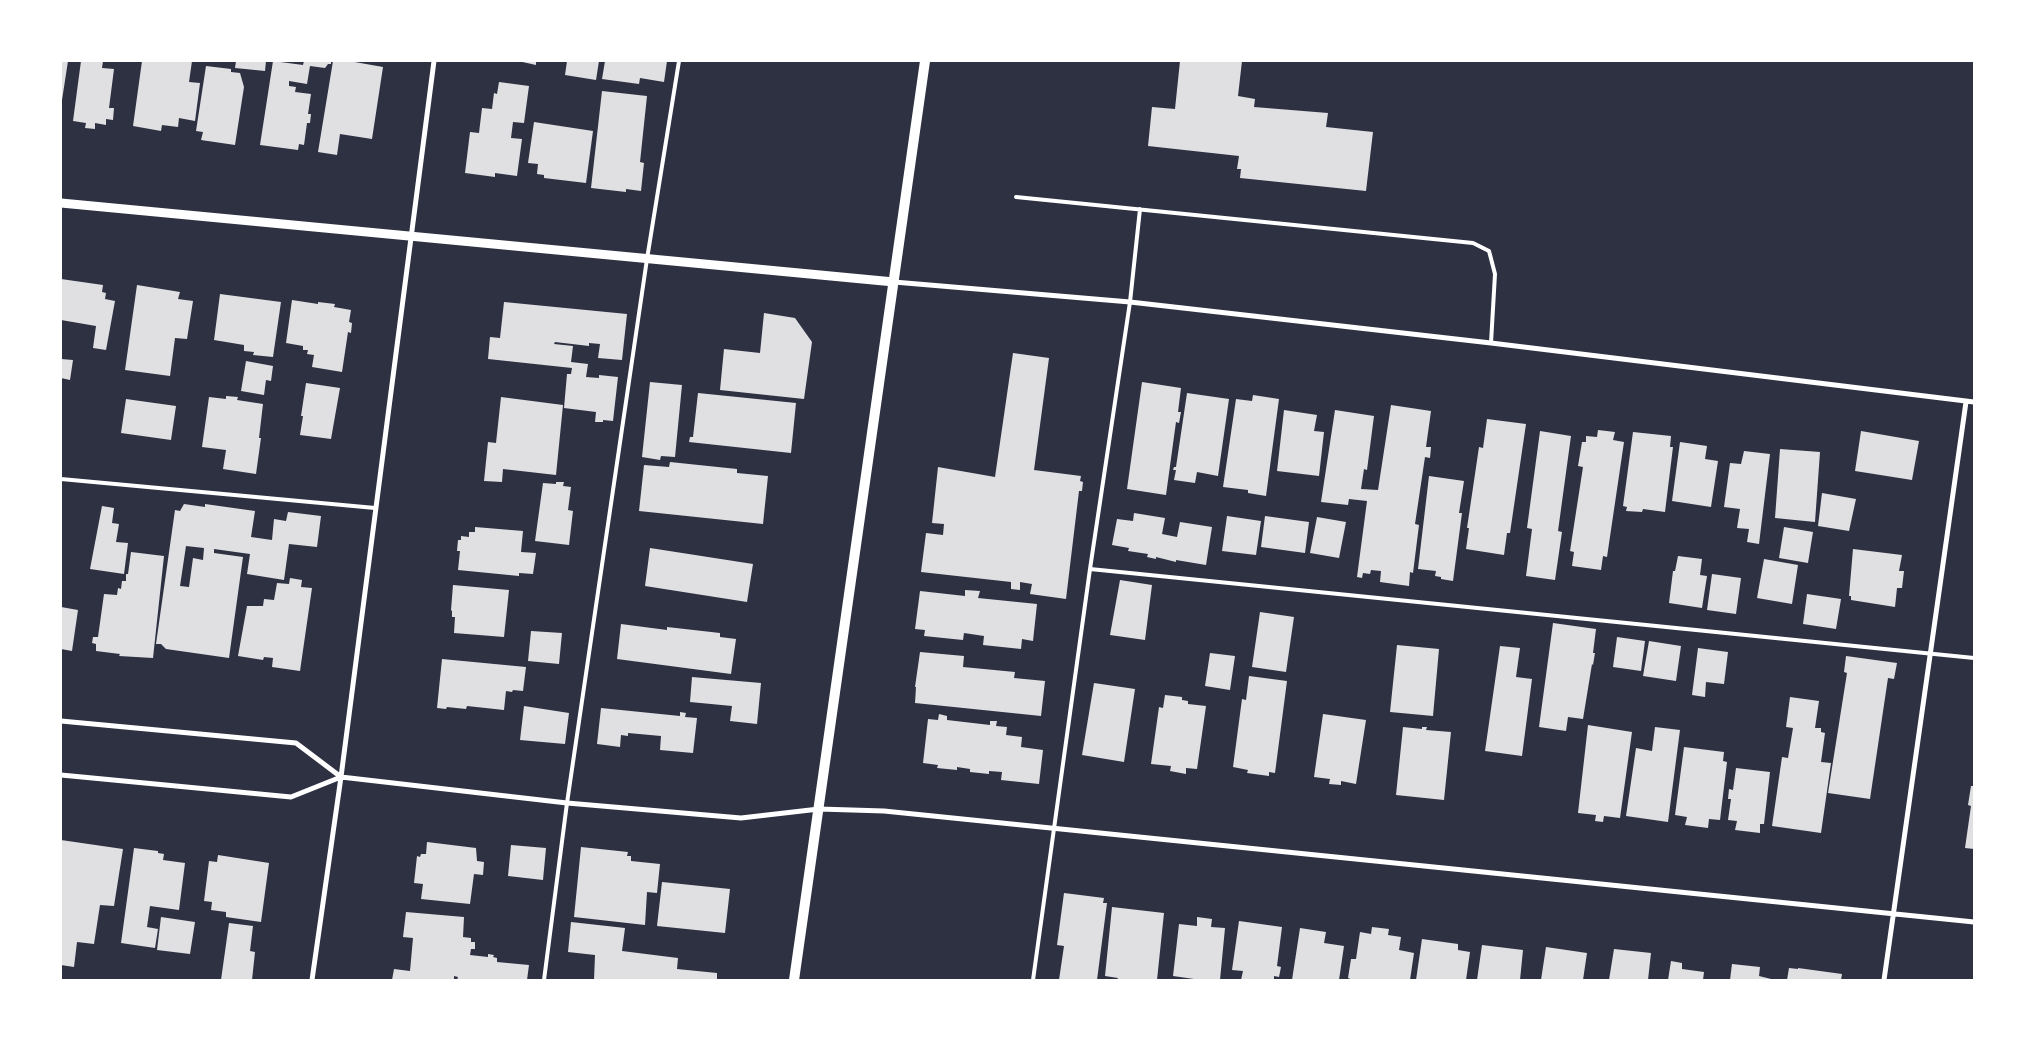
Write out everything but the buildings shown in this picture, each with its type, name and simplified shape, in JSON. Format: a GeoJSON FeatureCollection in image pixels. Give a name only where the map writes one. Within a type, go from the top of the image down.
{"type":"FeatureCollection","features":[{"type":"Feature","properties":{"kind":"main road"},"geometry":{"type":"LineString","coordinates":[[794,980],[925,61]]}},
{"type":"Feature","properties":{"kind":"street"},"geometry":{"type":"LineString","coordinates":[[312,980],[341,777],[434,61]]}},
{"type":"Feature","properties":{"kind":"street"},"geometry":{"type":"LineString","coordinates":[[61,203],[894,282],[1130,302],[1490,343],[1974,402]]}},
{"type":"Feature","properties":{"kind":"street"},"geometry":{"type":"LineString","coordinates":[[1884,980],[1895,914],[1966,402]]}},
{"type":"Feature","properties":{"kind":"street"},"geometry":{"type":"LineString","coordinates":[[61,720],[296,743],[341,777]]}},
{"type":"Feature","properties":{"kind":"street"},"geometry":{"type":"LineString","coordinates":[[61,775],[291,797],[341,777],[567,803],[741,818],[819,809],[884,811],[1974,922]]}},
{"type":"Feature","properties":{"kind":"lane"},"geometry":{"type":"LineString","coordinates":[[544,980],[567,803],[678,61]]}},
{"type":"Feature","properties":{"kind":"lane"},"geometry":{"type":"LineString","coordinates":[[1016,197],[1473,243],[1489,251],[1495,274],[1490,343]]}},
{"type":"Feature","properties":{"kind":"lane"},"geometry":{"type":"LineString","coordinates":[[1033,980],[1090,569],[1130,302],[1140,209]]}},
{"type":"Feature","properties":{"kind":"lane"},"geometry":{"type":"LineString","coordinates":[[61,479],[375,508]]}},
{"type":"Feature","properties":{"kind":"lane"},"geometry":{"type":"LineString","coordinates":[[1090,569],[1974,658]]}}]}
